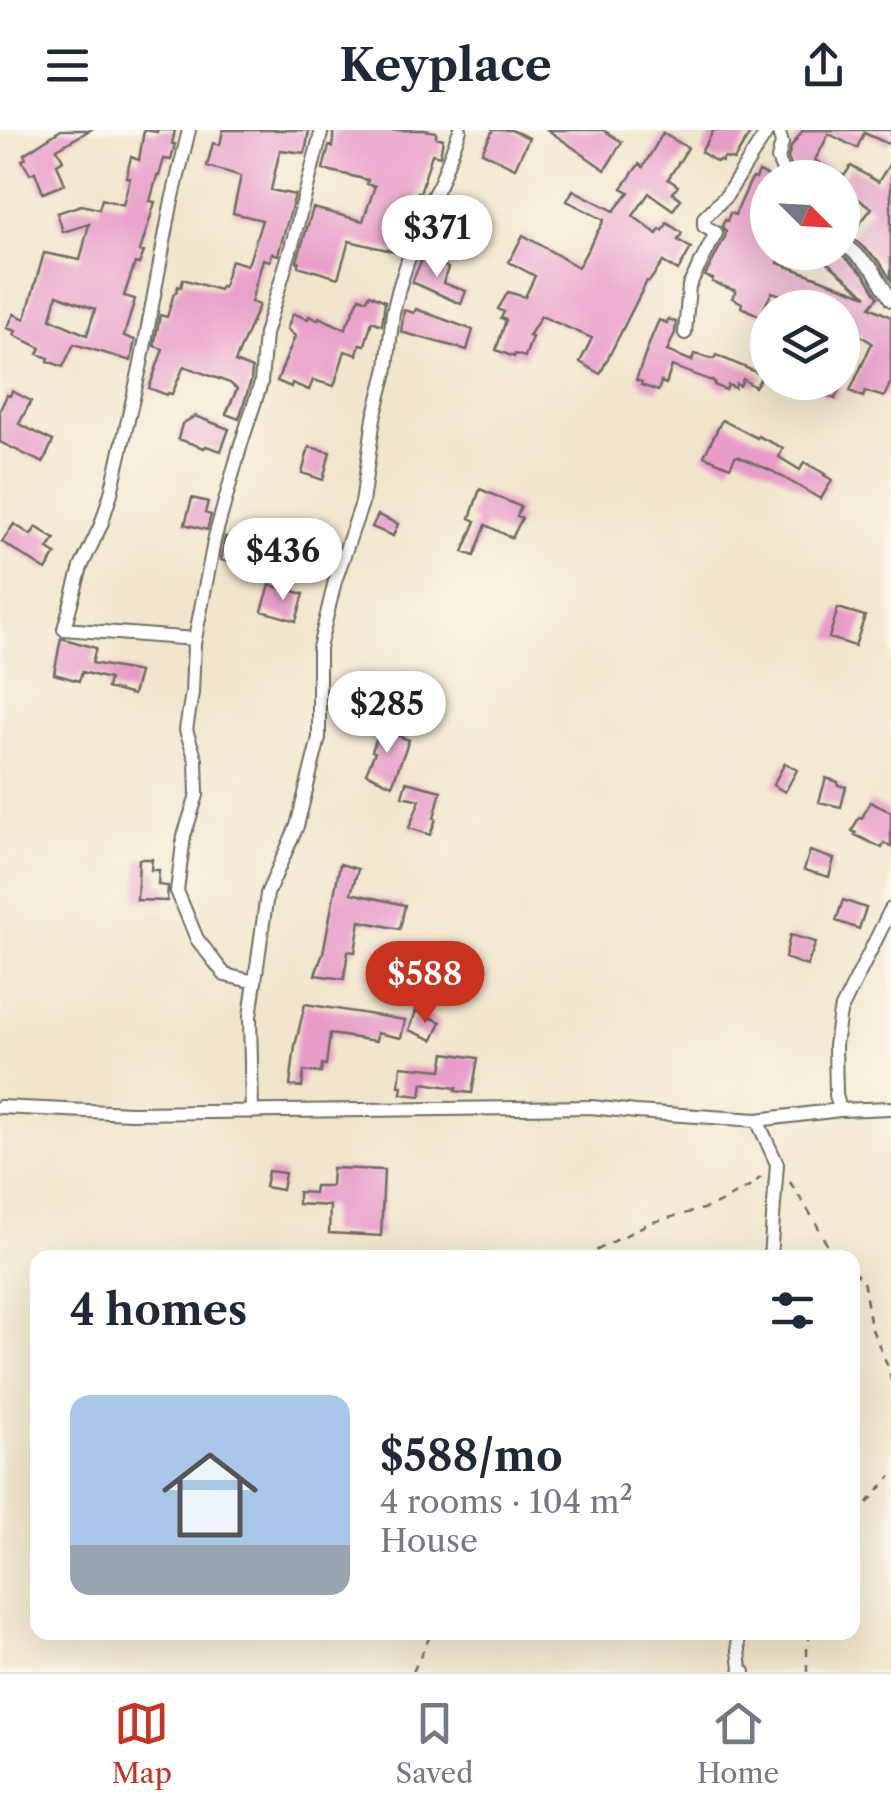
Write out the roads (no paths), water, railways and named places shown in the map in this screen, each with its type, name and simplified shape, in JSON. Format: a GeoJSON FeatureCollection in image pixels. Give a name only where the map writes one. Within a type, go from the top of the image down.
{"type":"FeatureCollection","features":[{"type":"Feature","properties":{"kind":"street"},"geometry":{"type":"LineString","coordinates":[[189,130],[111,493],[101,525],[80,567],[64,629],[195,639]]}},
{"type":"Feature","properties":{"kind":"street"},"geometry":{"type":"LineString","coordinates":[[255,982],[225,975],[197,939],[177,891],[184,836],[196,794],[196,760],[186,730],[195,639],[215,537],[262,384],[265,334],[322,130]]}},
{"type":"Feature","properties":{"kind":"street"},"geometry":{"type":"LineString","coordinates":[[252,1112],[250,1017],[267,894],[296,826],[319,738],[319,648],[335,581],[362,503],[374,418],[388,368],[393,312],[422,217],[460,130]]}},
{"type":"Feature","properties":{"kind":"street"},"geometry":{"type":"LineString","coordinates":[[685,333],[689,286],[716,233],[704,226],[704,218],[727,195],[768,130]]}},
{"type":"Feature","properties":{"kind":"street"},"geometry":{"type":"LineString","coordinates":[[778,130],[782,143],[778,160]]}},
{"type":"Feature","properties":{"kind":"street"},"geometry":{"type":"LineString","coordinates":[[860,257],[873,268],[891,300]]}},
{"type":"Feature","properties":{"kind":"street"},"geometry":{"type":"LineString","coordinates":[[840,1110],[835,1045],[840,1012],[891,909]]}},
{"type":"Feature","properties":{"kind":"street"},"geometry":{"type":"LineString","coordinates":[[0,1108],[131,1114],[591,1107],[758,1120],[891,1108]]}},
{"type":"Feature","properties":{"kind":"street"},"geometry":{"type":"LineString","coordinates":[[758,1120],[777,1164],[771,1250]]}},
{"type":"Feature","properties":{"kind":"street"},"geometry":{"type":"LineString","coordinates":[[738,1640],[740,1670],[744,1672]]}}]}
